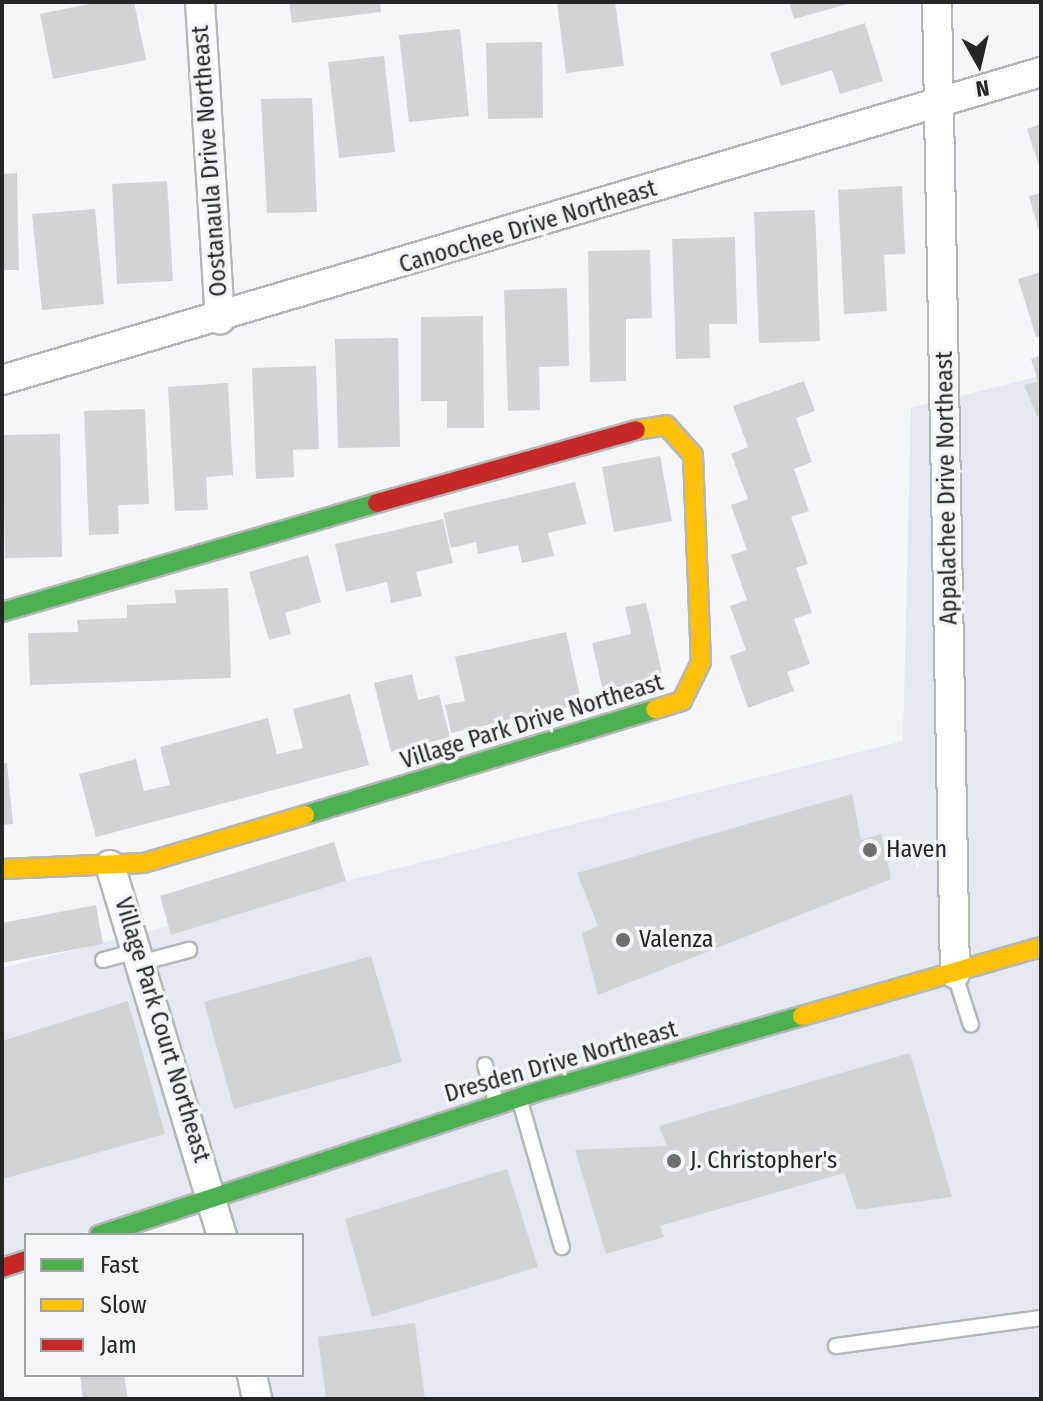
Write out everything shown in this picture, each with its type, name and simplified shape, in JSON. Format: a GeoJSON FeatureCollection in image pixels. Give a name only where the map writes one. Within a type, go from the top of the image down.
{"type":"FeatureCollection","features":[{"type":"Feature","properties":{"kind":"street","name":"Oostanaula Drive Northeast"},"geometry":{"type":"LineString","coordinates":[[200,2],[220,319]]}},
{"type":"Feature","properties":{"kind":"street","name":"Appalachee Drive Northeast"},"geometry":{"type":"LineString","coordinates":[[937,2],[955,974]]}},
{"type":"Feature","properties":{"kind":"street","name":"Canoochee Drive Northeast"},"geometry":{"type":"LineString","coordinates":[[7,378],[220,319],[1041,72]]}},
{"type":"Feature","properties":{"kind":"street","name":"Village Park Drive Northeast"},"geometry":{"type":"LineString","coordinates":[[2,612],[620,433],[666,425],[693,455],[701,662],[682,701],[144,863],[2,869]]}},
{"type":"Feature","properties":{"kind":"street","name":"Village Park Court Northeast"},"geometry":{"type":"LineString","coordinates":[[110,865],[214,1195],[222,1233]]}},
{"type":"Feature","properties":{"kind":"street","name":"Dresden Drive Northeast"},"geometry":{"type":"LineString","coordinates":[[105,1233],[519,1097],[1041,947]]}},
{"type":"Feature","properties":{"kind":"street"},"geometry":{"type":"LineString","coordinates":[[2,1268],[24,1261]]}},
{"type":"Feature","properties":{"kind":"street"},"geometry":{"type":"LineString","coordinates":[[252,1377],[257,1399]]}},
{"type":"Feature","properties":{"kind":"lane"},"geometry":{"type":"LineString","coordinates":[[103,960],[189,950]]}},
{"type":"Feature","properties":{"kind":"lane"},"geometry":{"type":"LineString","coordinates":[[955,974],[971,1025]]}},
{"type":"Feature","properties":{"kind":"lane"},"geometry":{"type":"LineString","coordinates":[[485,1065],[497,1105]]}},
{"type":"Feature","properties":{"kind":"lane"},"geometry":{"type":"LineString","coordinates":[[519,1097],[562,1247]]}},
{"type":"Feature","properties":{"kind":"lane"},"geometry":{"type":"LineString","coordinates":[[836,1346],[1041,1318]]}},
{"type":"Feature","properties":{"kind":"shaded area"},"geometry":{"type":"Polygon","coordinates":[[[1041,376],[1041,1399],[251,1399],[247,1377],[304,1377],[304,1233],[221,1233],[211,1190],[82,1233],[24,1233],[24,1253],[2,1260],[2,968],[903,741],[911,408],[1041,376]]]}},
{"type":"Feature","properties":{"kind":"building"},"geometry":{"type":"Polygon","coordinates":[[[98,2],[134,2],[146,60],[53,79],[40,14],[98,2]]]}},
{"type":"Feature","properties":{"kind":"building"},"geometry":{"type":"Polygon","coordinates":[[[289,2],[380,2],[381,12],[292,23],[289,2]]]}},
{"type":"Feature","properties":{"kind":"building"},"geometry":{"type":"Polygon","coordinates":[[[557,2],[615,2],[624,66],[566,73],[557,2]]]}},
{"type":"Feature","properties":{"kind":"building"},"geometry":{"type":"Polygon","coordinates":[[[789,2],[851,2],[851,3],[794,19],[789,2]]]}},
{"type":"Feature","properties":{"kind":"building"},"geometry":{"type":"Polygon","coordinates":[[[865,23],[883,81],[840,94],[832,70],[781,86],[770,53],[865,23]]]}},
{"type":"Feature","properties":{"kind":"building"},"geometry":{"type":"Polygon","coordinates":[[[460,29],[469,116],[409,122],[399,35],[460,29]]]}},
{"type":"Feature","properties":{"kind":"building"},"geometry":{"type":"Polygon","coordinates":[[[542,42],[543,118],[488,119],[486,43],[542,42]]]}},
{"type":"Feature","properties":{"kind":"building"},"geometry":{"type":"Polygon","coordinates":[[[384,56],[395,152],[339,158],[328,62],[384,56]]]}},
{"type":"Feature","properties":{"kind":"building"},"geometry":{"type":"Polygon","coordinates":[[[312,98],[317,212],[267,213],[261,99],[312,98]]]}},
{"type":"Feature","properties":{"kind":"building"},"geometry":{"type":"Polygon","coordinates":[[[1041,124],[1041,168],[1040,168],[1027,129],[1041,124]]]}},
{"type":"Feature","properties":{"kind":"building"},"geometry":{"type":"Polygon","coordinates":[[[17,173],[19,270],[2,270],[2,174],[17,173]]]}},
{"type":"Feature","properties":{"kind":"building"},"geometry":{"type":"Polygon","coordinates":[[[167,181],[173,281],[117,284],[112,184],[167,181]]]}},
{"type":"Feature","properties":{"kind":"building"},"geometry":{"type":"Polygon","coordinates":[[[902,186],[905,254],[884,255],[887,311],[844,314],[838,190],[902,186]]]}},
{"type":"Feature","properties":{"kind":"building"},"geometry":{"type":"Polygon","coordinates":[[[1041,193],[1041,234],[1040,235],[1029,196],[1041,193]]]}},
{"type":"Feature","properties":{"kind":"building"},"geometry":{"type":"Polygon","coordinates":[[[95,209],[104,304],[42,310],[32,214],[95,209]]]}},
{"type":"Feature","properties":{"kind":"building"},"geometry":{"type":"Polygon","coordinates":[[[815,210],[820,341],[759,343],[754,212],[815,210]]]}},
{"type":"Feature","properties":{"kind":"building"},"geometry":{"type":"Polygon","coordinates":[[[735,237],[737,324],[709,324],[710,358],[676,359],[672,239],[735,237]]]}},
{"type":"Feature","properties":{"kind":"building"},"geometry":{"type":"Polygon","coordinates":[[[650,250],[652,318],[626,319],[626,381],[590,382],[588,251],[650,250]]]}},
{"type":"Feature","properties":{"kind":"building"},"geometry":{"type":"Polygon","coordinates":[[[1041,272],[1041,336],[1036,337],[1018,279],[1041,272]]]}},
{"type":"Feature","properties":{"kind":"building"},"geometry":{"type":"Polygon","coordinates":[[[567,288],[569,366],[539,367],[540,410],[508,411],[504,290],[567,288]]]}},
{"type":"Feature","properties":{"kind":"building"},"geometry":{"type":"Polygon","coordinates":[[[483,316],[484,428],[447,428],[447,401],[421,401],[421,317],[483,316]]]}},
{"type":"Feature","properties":{"kind":"building"},"geometry":{"type":"Polygon","coordinates":[[[398,338],[400,447],[338,448],[335,339],[398,338]]]}},
{"type":"Feature","properties":{"kind":"building"},"geometry":{"type":"Polygon","coordinates":[[[1041,355],[1041,415],[1037,416],[1024,385],[1038,382],[1031,359],[1041,355]]]}},
{"type":"Feature","properties":{"kind":"building"},"geometry":{"type":"Polygon","coordinates":[[[316,366],[319,449],[293,450],[294,477],[256,479],[252,368],[316,366]]]}},
{"type":"Feature","properties":{"kind":"building"},"geometry":{"type":"Polygon","coordinates":[[[804,381],[815,411],[796,418],[812,462],[794,469],[809,511],[791,517],[808,564],[796,568],[812,613],[794,619],[810,664],[787,672],[794,691],[748,708],[730,656],[746,650],[730,606],[747,600],[731,555],[747,550],[731,505],[748,499],[731,454],[748,447],[733,406],[804,381]]]}},
{"type":"Feature","properties":{"kind":"building"},"geometry":{"type":"Polygon","coordinates":[[[228,383],[233,475],[206,477],[208,510],[175,511],[168,387],[228,383]]]}},
{"type":"Feature","properties":{"kind":"building"},"geometry":{"type":"Polygon","coordinates":[[[145,409],[149,504],[118,505],[119,534],[89,535],[84,411],[145,409]]]}},
{"type":"Feature","properties":{"kind":"building"},"geometry":{"type":"Polygon","coordinates":[[[60,434],[62,557],[5,558],[3,435],[60,434]]]}},
{"type":"Feature","properties":{"kind":"building"},"geometry":{"type":"Polygon","coordinates":[[[660,456],[672,521],[614,532],[602,467],[660,456]]]}},
{"type":"Feature","properties":{"kind":"building"},"geometry":{"type":"Polygon","coordinates":[[[575,482],[586,524],[548,533],[554,556],[522,563],[518,545],[478,554],[476,542],[451,548],[443,513],[575,482]]]}},
{"type":"Feature","properties":{"kind":"building"},"geometry":{"type":"Polygon","coordinates":[[[443,519],[453,563],[416,572],[422,596],[391,603],[387,582],[346,592],[335,544],[443,519]]]}},
{"type":"Feature","properties":{"kind":"building"},"geometry":{"type":"Polygon","coordinates":[[[308,555],[321,602],[285,613],[291,634],[269,640],[249,572],[308,555]]]}},
{"type":"Feature","properties":{"kind":"building"},"geometry":{"type":"Polygon","coordinates":[[[228,588],[231,678],[30,685],[28,633],[78,632],[77,620],[127,618],[127,605],[176,603],[175,590],[228,588]]]}},
{"type":"Feature","properties":{"kind":"building"},"geometry":{"type":"Polygon","coordinates":[[[646,603],[663,677],[603,691],[592,643],[631,634],[625,607],[646,603]]]}},
{"type":"Feature","properties":{"kind":"building"},"geometry":{"type":"Polygon","coordinates":[[[566,632],[582,704],[451,733],[445,705],[465,701],[455,657],[566,632]]]}},
{"type":"Feature","properties":{"kind":"building"},"geometry":{"type":"Polygon","coordinates":[[[412,674],[418,700],[439,695],[450,737],[391,752],[374,683],[412,674]]]}},
{"type":"Feature","properties":{"kind":"building"},"geometry":{"type":"Polygon","coordinates":[[[350,694],[369,765],[96,837],[79,774],[136,759],[144,791],[170,785],[160,747],[268,718],[277,754],[303,748],[293,709],[350,694]]]}},
{"type":"Feature","properties":{"kind":"building"},"geometry":{"type":"Polygon","coordinates":[[[7,763],[13,824],[2,825],[2,764],[7,763]]]}},
{"type":"Feature","properties":{"kind":"building"},"geometry":{"type":"Polygon","coordinates":[[[852,794],[861,840],[881,834],[891,879],[598,995],[582,933],[598,926],[577,873],[852,794]]]}},
{"type":"Feature","properties":{"kind":"building"},"geometry":{"type":"Polygon","coordinates":[[[334,842],[346,881],[171,935],[160,896],[334,842]]]}},
{"type":"Feature","properties":{"kind":"building"},"geometry":{"type":"Polygon","coordinates":[[[96,905],[103,944],[2,963],[2,923],[96,905]]]}},
{"type":"Feature","properties":{"kind":"building"},"geometry":{"type":"Polygon","coordinates":[[[371,956],[402,1062],[234,1109],[204,1002],[371,956]]]}},
{"type":"Feature","properties":{"kind":"building"},"geometry":{"type":"Polygon","coordinates":[[[128,1001],[165,1134],[2,1179],[2,1041],[128,1001]]]}},
{"type":"Feature","properties":{"kind":"building"},"geometry":{"type":"Polygon","coordinates":[[[910,1053],[952,1197],[857,1210],[844,1173],[660,1226],[664,1237],[606,1254],[575,1150],[667,1146],[659,1126],[910,1053]]]}},
{"type":"Feature","properties":{"kind":"building"},"geometry":{"type":"Polygon","coordinates":[[[507,1169],[538,1267],[372,1317],[345,1219],[507,1169]]]}},
{"type":"Feature","properties":{"kind":"building"},"geometry":{"type":"Polygon","coordinates":[[[415,1323],[425,1399],[326,1399],[318,1337],[415,1323]]]}},
{"type":"Feature","properties":{"kind":"building"},"geometry":{"type":"Polygon","coordinates":[[[80,1377],[124,1377],[128,1399],[83,1399],[80,1377]]]}},
{"type":"Feature","properties":{"kind":"traffic: fast"},"geometry":{"type":"LineString","coordinates":[[2,612],[377,503]]}},
{"type":"Feature","properties":{"kind":"traffic: fast"},"geometry":{"type":"LineString","coordinates":[[305,815],[655,709]]}},
{"type":"Feature","properties":{"kind":"traffic: fast"},"geometry":{"type":"LineString","coordinates":[[105,1233],[547,1089],[802,1016]]}},
{"type":"Feature","properties":{"kind":"traffic: slow"},"geometry":{"type":"LineString","coordinates":[[636,430],[666,425],[693,455],[701,662],[682,701],[655,709]]}},
{"type":"Feature","properties":{"kind":"traffic: slow"},"geometry":{"type":"LineString","coordinates":[[2,869],[144,863],[305,815]]}},
{"type":"Feature","properties":{"kind":"traffic: slow"},"geometry":{"type":"LineString","coordinates":[[802,1016],[1041,947]]}},
{"type":"Feature","properties":{"kind":"traffic: jam"},"geometry":{"type":"LineString","coordinates":[[377,503],[636,430]]}},
{"type":"Feature","properties":{"kind":"traffic: jam"},"geometry":{"type":"LineString","coordinates":[[2,1268],[24,1261]]}},
{"type":"Feature","properties":{"kind":"place","name":"Haven"},"geometry":{"type":"Point","coordinates":[870,850]}},
{"type":"Feature","properties":{"kind":"place","name":"Valenza"},"geometry":{"type":"Point","coordinates":[623,940]}},
{"type":"Feature","properties":{"kind":"place","name":"J. Christopher's"},"geometry":{"type":"Point","coordinates":[674,1161]}}]}
